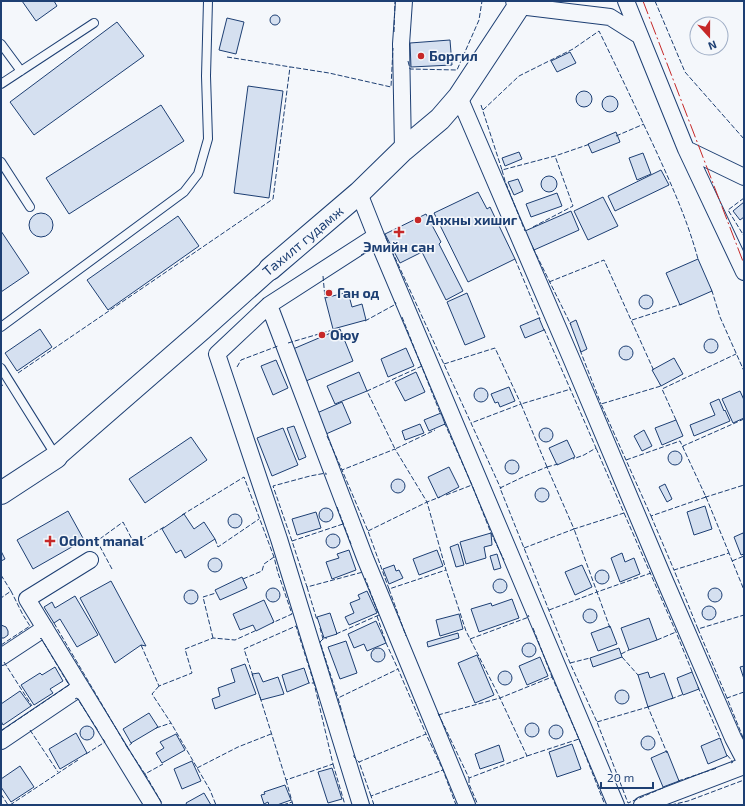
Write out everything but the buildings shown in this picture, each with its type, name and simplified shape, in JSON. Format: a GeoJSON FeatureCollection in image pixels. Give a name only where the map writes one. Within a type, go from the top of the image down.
{"type":"FeatureCollection","features":[{"type":"Feature","properties":{"kind":"main road","name":"Тахилт гудамж"},"geometry":{"type":"LineString","coordinates":[[270,269],[359,193],[403,150],[440,120],[459,97],[518,3]]}},
{"type":"Feature","properties":{"kind":"main road"},"geometry":{"type":"LineString","coordinates":[[1,493],[56,457]]}},
{"type":"Feature","properties":{"kind":"street"},"geometry":{"type":"LineString","coordinates":[[403,150],[401,44],[404,1]]}},
{"type":"Feature","properties":{"kind":"street"},"geometry":{"type":"LineString","coordinates":[[626,1],[686,149],[744,272]]}},
{"type":"Feature","properties":{"kind":"street"},"geometry":{"type":"LineString","coordinates":[[518,3],[610,17],[640,36]]}},
{"type":"Feature","properties":{"kind":"street"},"geometry":{"type":"LineString","coordinates":[[459,97],[671,596],[733,738],[744,759]]}},
{"type":"Feature","properties":{"kind":"street"},"geometry":{"type":"LineString","coordinates":[[686,149],[744,177]]}},
{"type":"Feature","properties":{"kind":"street"},"geometry":{"type":"LineString","coordinates":[[359,193],[616,805]]}},
{"type":"Feature","properties":{"kind":"street"},"geometry":{"type":"LineString","coordinates":[[361,805],[279,539],[218,354],[269,305],[376,236]]}},
{"type":"Feature","properties":{"kind":"street","name":"Тахилт гудамж"},"geometry":{"type":"LineString","coordinates":[[56,457],[270,269]]}},
{"type":"Feature","properties":{"kind":"street"},"geometry":{"type":"LineString","coordinates":[[269,305],[365,558],[467,805]]}},
{"type":"Feature","properties":{"kind":"street"},"geometry":{"type":"LineString","coordinates":[[90,560],[28,599],[153,805]]}},
{"type":"Feature","properties":{"kind":"street"},"geometry":{"type":"LineString","coordinates":[[1,657],[45,628]]}},
{"type":"Feature","properties":{"kind":"street"},"geometry":{"type":"LineString","coordinates":[[1,741],[81,687]]}},
{"type":"Feature","properties":{"kind":"street"},"geometry":{"type":"LineString","coordinates":[[642,805],[744,766]]}},
{"type":"Feature","properties":{"kind":"lane"},"geometry":{"type":"LineString","coordinates":[[1,327],[184,192],[198,174],[208,139],[206,76],[208,1]]}},
{"type":"Feature","properties":{"kind":"lane"},"geometry":{"type":"LineString","coordinates":[[1,84],[94,23]]}},
{"type":"Feature","properties":{"kind":"lane"},"geometry":{"type":"LineString","coordinates":[[1,44],[21,71]]}},
{"type":"Feature","properties":{"kind":"lane"},"geometry":{"type":"LineString","coordinates":[[1,162],[30,207]]}},
{"type":"Feature","properties":{"kind":"lane"},"geometry":{"type":"LineString","coordinates":[[1,368],[56,457]]}},
{"type":"Feature","properties":{"kind":"fence"},"geometry":{"type":"LineString","coordinates":[[394,32],[395,1]]}},
{"type":"Feature","properties":{"kind":"fence"},"geometry":{"type":"LineString","coordinates":[[408,61],[410,69],[457,70],[479,20],[482,1]]}},
{"type":"Feature","properties":{"kind":"fence"},"geometry":{"type":"LineString","coordinates":[[655,1],[685,72],[744,139]]}},
{"type":"Feature","properties":{"kind":"fence"},"geometry":{"type":"LineString","coordinates":[[483,110],[519,76],[573,49],[599,31],[669,179],[685,218],[698,259]]}},
{"type":"Feature","properties":{"kind":"fence"},"geometry":{"type":"LineString","coordinates":[[227,57],[329,73],[391,87],[393,48]]}},
{"type":"Feature","properties":{"kind":"fence"},"geometry":{"type":"LineString","coordinates":[[18,373],[273,199],[290,67]]}},
{"type":"Feature","properties":{"kind":"fence"},"geometry":{"type":"LineString","coordinates":[[481,105],[502,170],[555,156],[590,144]]}},
{"type":"Feature","properties":{"kind":"fence"},"geometry":{"type":"LineString","coordinates":[[616,136],[644,124]]}},
{"type":"Feature","properties":{"kind":"fence"},"geometry":{"type":"LineString","coordinates":[[533,227],[573,206],[555,156]]}},
{"type":"Feature","properties":{"kind":"fence"},"geometry":{"type":"LineString","coordinates":[[502,170],[525,231]]}},
{"type":"Feature","properties":{"kind":"fence"},"geometry":{"type":"LineString","coordinates":[[744,198],[728,210],[744,236]]}},
{"type":"Feature","properties":{"kind":"fence"},"geometry":{"type":"LineString","coordinates":[[386,238],[471,423]]}},
{"type":"Feature","properties":{"kind":"fence"},"geometry":{"type":"LineString","coordinates":[[361,255],[374,248],[374,250]]}},
{"type":"Feature","properties":{"kind":"fence"},"geometry":{"type":"LineString","coordinates":[[533,248],[571,325]]}},
{"type":"Feature","properties":{"kind":"fence"},"geometry":{"type":"LineString","coordinates":[[515,259],[540,319]]}},
{"type":"Feature","properties":{"kind":"fence"},"geometry":{"type":"LineString","coordinates":[[549,282],[604,260],[654,371]]}},
{"type":"Feature","properties":{"kind":"fence"},"geometry":{"type":"LineString","coordinates":[[323,276],[325,298]]}},
{"type":"Feature","properties":{"kind":"fence"},"geometry":{"type":"LineString","coordinates":[[711,291],[720,317],[744,371]]}},
{"type":"Feature","properties":{"kind":"fence"},"geometry":{"type":"LineString","coordinates":[[365,321],[396,304],[395,302]]}},
{"type":"Feature","properties":{"kind":"fence"},"geometry":{"type":"LineString","coordinates":[[632,320],[682,304]]}},
{"type":"Feature","properties":{"kind":"fence"},"geometry":{"type":"LineString","coordinates":[[402,317],[441,415]]}},
{"type":"Feature","properties":{"kind":"fence"},"geometry":{"type":"LineString","coordinates":[[288,343],[336,329]]}},
{"type":"Feature","properties":{"kind":"fence"},"geometry":{"type":"LineString","coordinates":[[544,329],[596,448],[573,459]]}},
{"type":"Feature","properties":{"kind":"fence"},"geometry":{"type":"LineString","coordinates":[[237,367],[241,360],[278,347]]}},
{"type":"Feature","properties":{"kind":"fence"},"geometry":{"type":"LineString","coordinates":[[444,364],[495,348],[521,404],[471,423],[501,489]]}},
{"type":"Feature","properties":{"kind":"fence"},"geometry":{"type":"LineString","coordinates":[[580,350],[601,404]]}},
{"type":"Feature","properties":{"kind":"fence"},"geometry":{"type":"LineString","coordinates":[[676,420],[662,389],[736,354]]}},
{"type":"Feature","properties":{"kind":"fence"},"geometry":{"type":"LineString","coordinates":[[422,366],[367,391],[395,449],[435,430]]}},
{"type":"Feature","properties":{"kind":"fence"},"geometry":{"type":"LineString","coordinates":[[626,460],[680,441],[706,497],[651,516],[601,404],[661,386],[660,384]]}},
{"type":"Feature","properties":{"kind":"fence"},"geometry":{"type":"LineString","coordinates":[[547,467],[521,404],[571,389]]}},
{"type":"Feature","properties":{"kind":"fence"},"geometry":{"type":"LineString","coordinates":[[683,447],[744,419]]}},
{"type":"Feature","properties":{"kind":"fence"},"geometry":{"type":"LineString","coordinates":[[444,425],[445,424],[504,560]]}},
{"type":"Feature","properties":{"kind":"fence"},"geometry":{"type":"LineString","coordinates":[[327,436],[342,470]]}},
{"type":"Feature","properties":{"kind":"fence"},"geometry":{"type":"LineString","coordinates":[[574,528],[624,513],[596,448]]}},
{"type":"Feature","properties":{"kind":"fence"},"geometry":{"type":"LineString","coordinates":[[368,531],[427,502],[395,449],[342,470],[368,531],[389,589],[446,570],[427,502],[440,497]]}},
{"type":"Feature","properties":{"kind":"fence"},"geometry":{"type":"LineString","coordinates":[[547,467],[558,464]]}},
{"type":"Feature","properties":{"kind":"fence"},"geometry":{"type":"LineString","coordinates":[[524,548],[574,529],[547,467],[500,488],[570,663],[597,722],[628,803],[665,787]]}},
{"type":"Feature","properties":{"kind":"fence"},"geometry":{"type":"LineString","coordinates":[[292,541],[273,486],[310,476],[326,473],[326,475]]}},
{"type":"Feature","properties":{"kind":"fence"},"geometry":{"type":"LineString","coordinates":[[182,515],[244,477],[274,557],[292,614],[272,623]]}},
{"type":"Feature","properties":{"kind":"fence"},"geometry":{"type":"LineString","coordinates":[[446,495],[472,485]]}},
{"type":"Feature","properties":{"kind":"fence"},"geometry":{"type":"LineString","coordinates":[[705,496],[706,497],[744,485]]}},
{"type":"Feature","properties":{"kind":"fence"},"geometry":{"type":"LineString","coordinates":[[706,497],[729,553]]}},
{"type":"Feature","properties":{"kind":"fence"},"geometry":{"type":"LineString","coordinates":[[337,507],[351,544]]}},
{"type":"Feature","properties":{"kind":"fence"},"geometry":{"type":"LineString","coordinates":[[624,513],[693,674]]}},
{"type":"Feature","properties":{"kind":"fence"},"geometry":{"type":"LineString","coordinates":[[651,516],[674,570]]}},
{"type":"Feature","properties":{"kind":"fence"},"geometry":{"type":"LineString","coordinates":[[215,539],[218,547],[259,519]]}},
{"type":"Feature","properties":{"kind":"fence"},"geometry":{"type":"LineString","coordinates":[[112,569],[97,541],[123,522],[135,545],[164,527]]}},
{"type":"Feature","properties":{"kind":"fence"},"geometry":{"type":"LineString","coordinates":[[343,524],[292,541],[307,587],[363,572]]}},
{"type":"Feature","properties":{"kind":"fence"},"geometry":{"type":"LineString","coordinates":[[549,610],[597,592],[574,529]]}},
{"type":"Feature","properties":{"kind":"fence"},"geometry":{"type":"LineString","coordinates":[[698,629],[674,570],[729,553],[744,590]]}},
{"type":"Feature","properties":{"kind":"fence"},"geometry":{"type":"LineString","coordinates":[[732,561],[744,556]]}},
{"type":"Feature","properties":{"kind":"fence"},"geometry":{"type":"LineString","coordinates":[[243,579],[262,571],[264,564],[274,557]]}},
{"type":"Feature","properties":{"kind":"fence"},"geometry":{"type":"LineString","coordinates":[[438,713],[469,778],[527,756],[466,631],[446,570]]}},
{"type":"Feature","properties":{"kind":"fence"},"geometry":{"type":"LineString","coordinates":[[610,628],[597,592],[651,573]]}},
{"type":"Feature","properties":{"kind":"fence"},"geometry":{"type":"LineString","coordinates":[[1,575],[11,591],[1,598]]}},
{"type":"Feature","properties":{"kind":"fence"},"geometry":{"type":"LineString","coordinates":[[336,634],[379,615],[365,578]]}},
{"type":"Feature","properties":{"kind":"fence"},"geometry":{"type":"LineString","coordinates":[[307,587],[317,620]]}},
{"type":"Feature","properties":{"kind":"fence"},"geometry":{"type":"LineString","coordinates":[[389,589],[406,636]]}},
{"type":"Feature","properties":{"kind":"fence"},"geometry":{"type":"LineString","coordinates":[[1,645],[30,626],[11,591]]}},
{"type":"Feature","properties":{"kind":"fence"},"geometry":{"type":"LineString","coordinates":[[213,638],[203,597],[216,593]]}},
{"type":"Feature","properties":{"kind":"fence"},"geometry":{"type":"LineString","coordinates":[[470,639],[529,617],[528,615]]}},
{"type":"Feature","properties":{"kind":"fence"},"geometry":{"type":"LineString","coordinates":[[727,698],[698,629],[744,615]]}},
{"type":"Feature","properties":{"kind":"fence"},"geometry":{"type":"LineString","coordinates":[[377,616],[386,643],[398,669]]}},
{"type":"Feature","properties":{"kind":"fence"},"geometry":{"type":"LineString","coordinates":[[54,623],[127,747],[132,743]]}},
{"type":"Feature","properties":{"kind":"fence"},"geometry":{"type":"LineString","coordinates":[[253,676],[244,649],[296,626],[314,683]]}},
{"type":"Feature","properties":{"kind":"fence"},"geometry":{"type":"LineString","coordinates":[[320,628],[323,639],[327,638]]}},
{"type":"Feature","properties":{"kind":"fence"},"geometry":{"type":"LineString","coordinates":[[438,715],[500,698],[552,677],[533,628]]}},
{"type":"Feature","properties":{"kind":"fence"},"geometry":{"type":"LineString","coordinates":[[141,645],[159,686],[192,673],[185,649],[213,638],[235,640],[257,630]]}},
{"type":"Feature","properties":{"kind":"fence"},"geometry":{"type":"LineString","coordinates":[[657,640],[676,632]]}},
{"type":"Feature","properties":{"kind":"fence"},"geometry":{"type":"LineString","coordinates":[[1,731],[69,685],[41,638],[40,639]]}},
{"type":"Feature","properties":{"kind":"fence"},"geometry":{"type":"LineString","coordinates":[[323,639],[320,642],[338,698]]}},
{"type":"Feature","properties":{"kind":"fence"},"geometry":{"type":"LineString","coordinates":[[621,654],[629,650]]}},
{"type":"Feature","properties":{"kind":"fence"},"geometry":{"type":"LineString","coordinates":[[622,657],[638,675]]}},
{"type":"Feature","properties":{"kind":"fence"},"geometry":{"type":"LineString","coordinates":[[570,663],[590,658]]}},
{"type":"Feature","properties":{"kind":"fence"},"geometry":{"type":"LineString","coordinates":[[4,662],[32,706]]}},
{"type":"Feature","properties":{"kind":"fence"},"geometry":{"type":"LineString","coordinates":[[347,730],[338,698],[398,669],[426,734]]}},
{"type":"Feature","properties":{"kind":"fence"},"geometry":{"type":"LineString","coordinates":[[527,756],[579,739],[552,677]]}},
{"type":"Feature","properties":{"kind":"fence"},"geometry":{"type":"LineString","coordinates":[[260,697],[286,780],[333,764],[314,683],[309,683]]}},
{"type":"Feature","properties":{"kind":"fence"},"geometry":{"type":"LineString","coordinates":[[159,686],[152,694],[171,723],[210,790],[216,805]]}},
{"type":"Feature","properties":{"kind":"fence"},"geometry":{"type":"LineString","coordinates":[[698,687],[721,740]]}},
{"type":"Feature","properties":{"kind":"fence"},"geometry":{"type":"LineString","coordinates":[[744,692],[727,698],[744,740]]}},
{"type":"Feature","properties":{"kind":"fence"},"geometry":{"type":"LineString","coordinates":[[671,699],[684,694]]}},
{"type":"Feature","properties":{"kind":"fence"},"geometry":{"type":"LineString","coordinates":[[75,699],[77,698],[99,732]]}},
{"type":"Feature","properties":{"kind":"fence"},"geometry":{"type":"LineString","coordinates":[[650,706],[648,707],[667,753]]}},
{"type":"Feature","properties":{"kind":"fence"},"geometry":{"type":"LineString","coordinates":[[597,722],[648,707]]}},
{"type":"Feature","properties":{"kind":"fence"},"geometry":{"type":"LineString","coordinates":[[156,728],[171,723]]}},
{"type":"Feature","properties":{"kind":"fence"},"geometry":{"type":"LineString","coordinates":[[30,730],[58,772]]}},
{"type":"Feature","properties":{"kind":"fence"},"geometry":{"type":"LineString","coordinates":[[197,768],[238,747],[271,734]]}},
{"type":"Feature","properties":{"kind":"fence"},"geometry":{"type":"LineString","coordinates":[[371,796],[359,762],[426,734],[443,770]]}},
{"type":"Feature","properties":{"kind":"fence"},"geometry":{"type":"LineString","coordinates":[[86,754],[105,742],[103,739]]}},
{"type":"Feature","properties":{"kind":"fence"},"geometry":{"type":"LineString","coordinates":[[579,739],[605,805]]}},
{"type":"Feature","properties":{"kind":"fence"},"geometry":{"type":"LineString","coordinates":[[127,747],[145,774],[163,764]]}},
{"type":"Feature","properties":{"kind":"fence"},"geometry":{"type":"LineString","coordinates":[[354,755],[359,762]]}},
{"type":"Feature","properties":{"kind":"fence"},"geometry":{"type":"LineString","coordinates":[[727,755],[733,762],[731,763]]}},
{"type":"Feature","properties":{"kind":"fence"},"geometry":{"type":"LineString","coordinates":[[10,805],[78,760]]}},
{"type":"Feature","properties":{"kind":"fence"},"geometry":{"type":"LineString","coordinates":[[333,764],[345,805]]}},
{"type":"Feature","properties":{"kind":"fence"},"geometry":{"type":"LineString","coordinates":[[678,781],[717,768]]}},
{"type":"Feature","properties":{"kind":"fence"},"geometry":{"type":"LineString","coordinates":[[374,805],[371,796],[443,770],[456,805]]}},
{"type":"Feature","properties":{"kind":"fence"},"geometry":{"type":"LineString","coordinates":[[145,774],[163,805]]}},
{"type":"Feature","properties":{"kind":"fence"},"geometry":{"type":"LineString","coordinates":[[469,778],[469,784],[478,805]]}},
{"type":"Feature","properties":{"kind":"fence"},"geometry":{"type":"LineString","coordinates":[[286,780],[293,805]]}},
{"type":"Feature","properties":{"kind":"fence"},"geometry":{"type":"LineString","coordinates":[[671,805],[688,801],[744,780]]}},
{"type":"Feature","properties":{"kind":"fence"},"geometry":{"type":"LineString","coordinates":[[1,794],[8,805]]}},
{"type":"Feature","properties":{"kind":"fence"},"geometry":{"type":"LineString","coordinates":[[283,805],[292,802]]}},
{"type":"Feature","properties":{"kind":"power"},"geometry":{"type":"LineString","coordinates":[[643,1],[744,264]]}},
{"type":"Feature","properties":{"kind":"place","name":"Боргил"},"geometry":{"type":"Point","coordinates":[421,56]}},
{"type":"Feature","properties":{"kind":"place","name":"Анхны хишиг"},"geometry":{"type":"Point","coordinates":[418,220]}},
{"type":"Feature","properties":{"kind":"place","name":"Эмийн сан"},"geometry":{"type":"Point","coordinates":[399,232]}},
{"type":"Feature","properties":{"kind":"place","name":"Ган од"},"geometry":{"type":"Point","coordinates":[329,293]}},
{"type":"Feature","properties":{"kind":"place","name":"Оюу"},"geometry":{"type":"Point","coordinates":[322,335]}},
{"type":"Feature","properties":{"kind":"place","name":"Odont manal"},"geometry":{"type":"Point","coordinates":[50,541]}}]}
